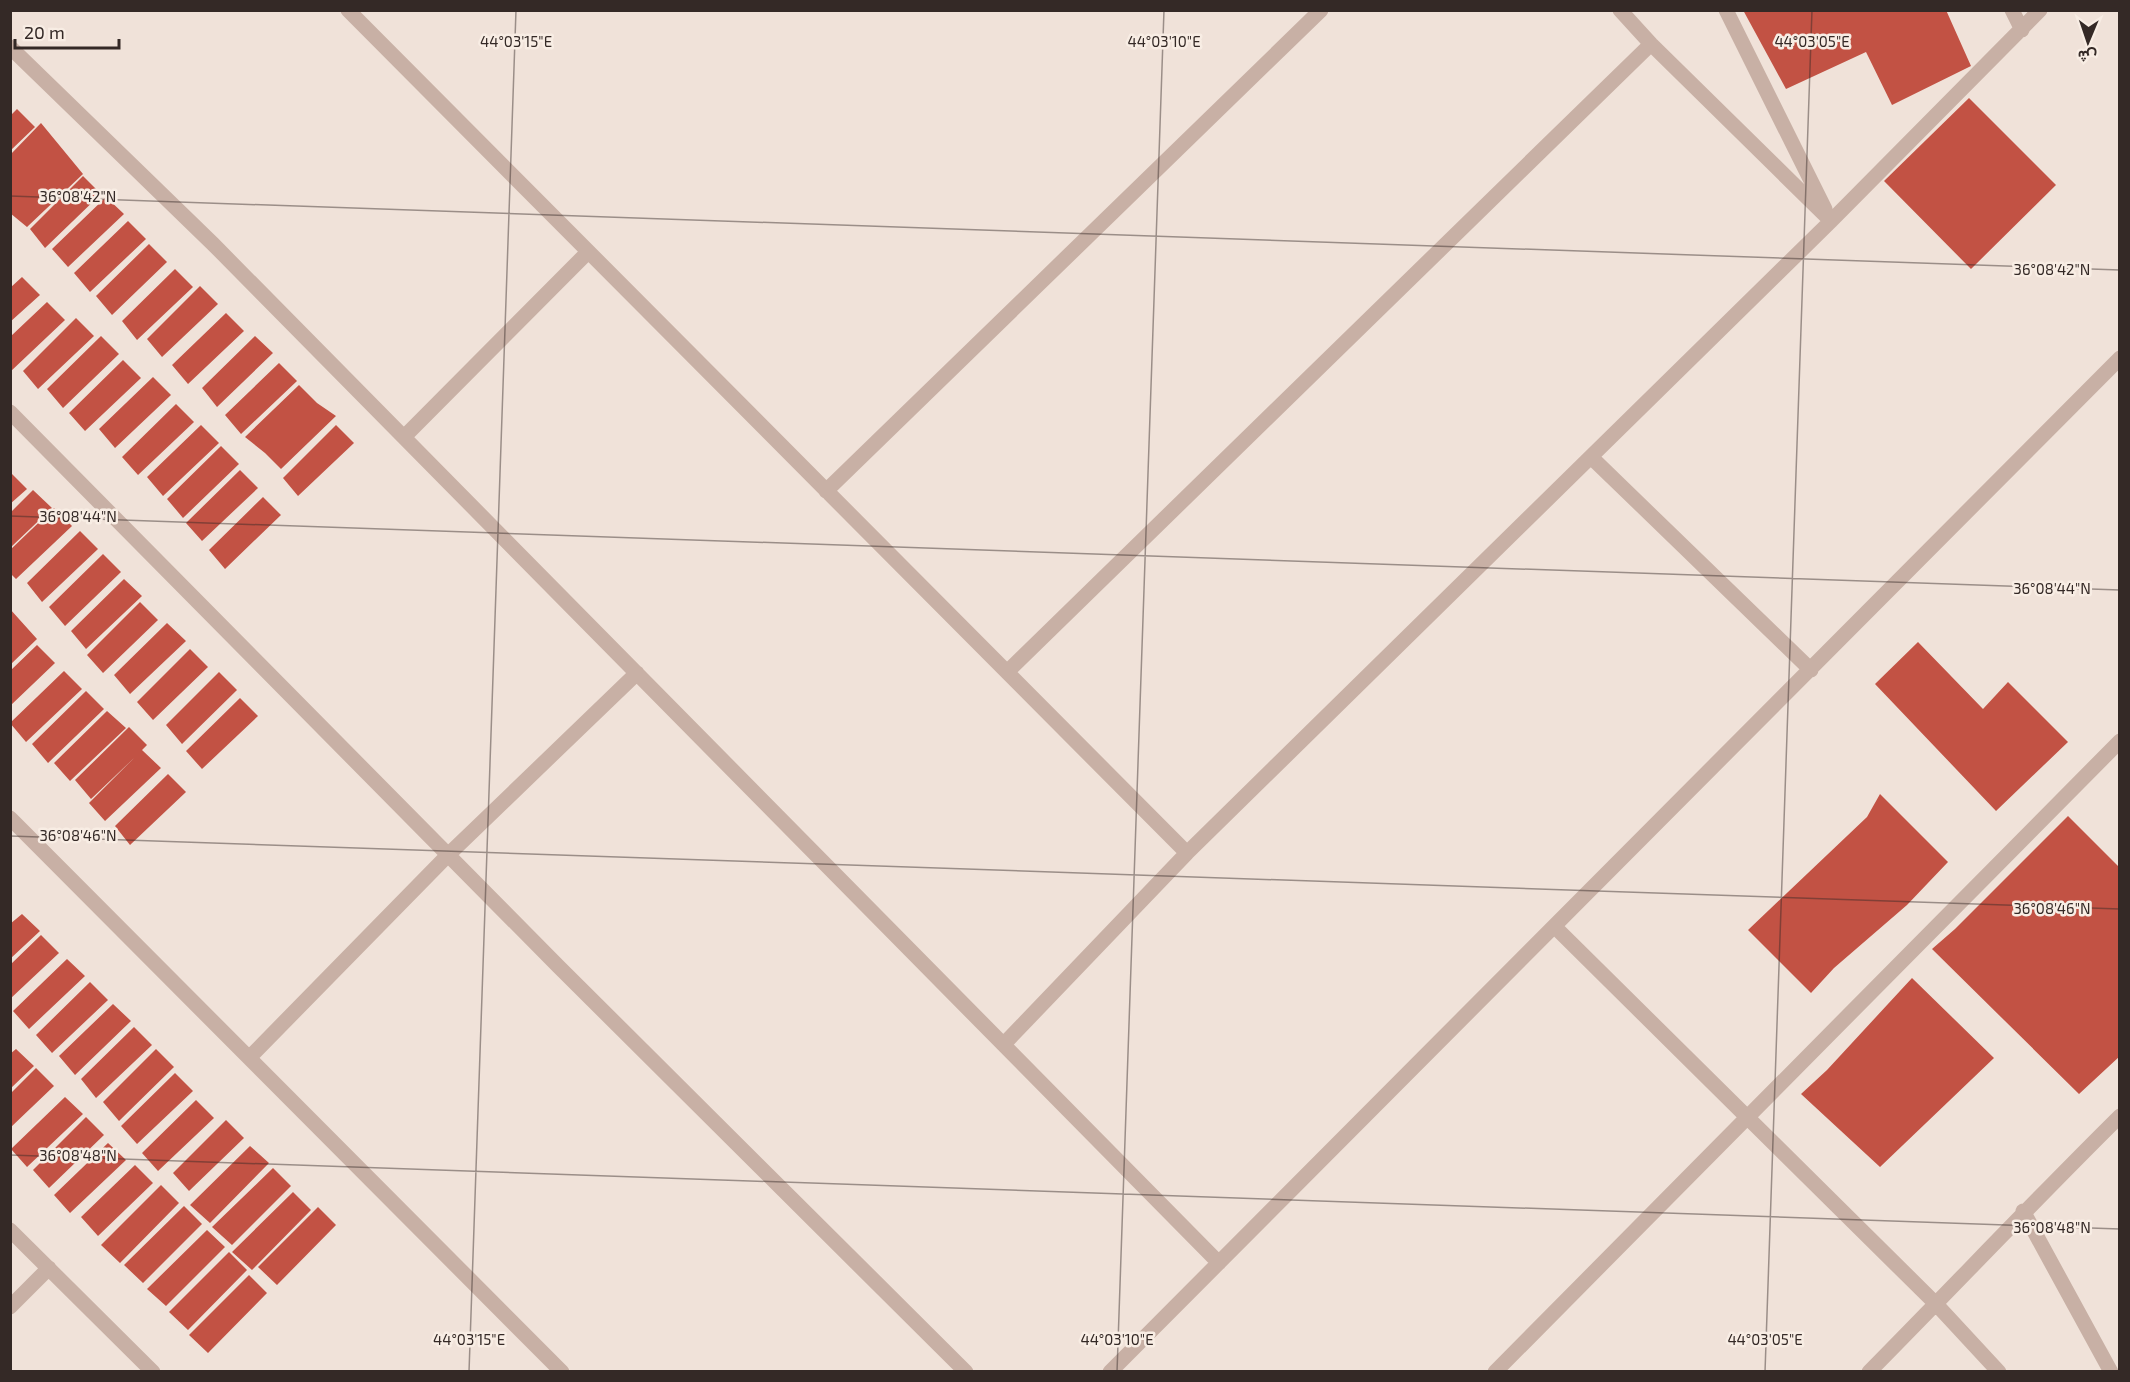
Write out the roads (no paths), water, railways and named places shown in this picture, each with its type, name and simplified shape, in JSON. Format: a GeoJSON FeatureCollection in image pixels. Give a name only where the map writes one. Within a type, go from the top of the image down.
{"type":"FeatureCollection","features":[{"type":"Feature","properties":{"kind":"street"},"geometry":{"type":"LineString","coordinates":[[348,10],[1187,853]]}},
{"type":"Feature","properties":{"kind":"street"},"geometry":{"type":"LineString","coordinates":[[826,490],[1322,10]]}},
{"type":"Feature","properties":{"kind":"street"},"geometry":{"type":"LineString","coordinates":[[1620,10],[1651,44],[1831,221]]}},
{"type":"Feature","properties":{"kind":"street"},"geometry":{"type":"LineString","coordinates":[[1726,10],[1831,221]]}},
{"type":"Feature","properties":{"kind":"street"},"geometry":{"type":"LineString","coordinates":[[2012,10],[2022,30]]}},
{"type":"Feature","properties":{"kind":"street"},"geometry":{"type":"LineString","coordinates":[[1004,1044],[1187,853],[1831,221],[2040,10]]}},
{"type":"Feature","properties":{"kind":"street"},"geometry":{"type":"LineString","coordinates":[[1007,672],[1651,44]]}},
{"type":"Feature","properties":{"kind":"street"},"geometry":{"type":"LineString","coordinates":[[10,47],[213,244],[1219,1263]]}},
{"type":"Feature","properties":{"kind":"street"},"geometry":{"type":"LineString","coordinates":[[404,437],[588,252]]}},
{"type":"Feature","properties":{"kind":"street"},"geometry":{"type":"LineString","coordinates":[[1110,1371],[2120,358]]}},
{"type":"Feature","properties":{"kind":"street"},"geometry":{"type":"LineString","coordinates":[[10,412],[448,855],[966,1371]]}},
{"type":"Feature","properties":{"kind":"street"},"geometry":{"type":"LineString","coordinates":[[1591,457],[1811,670]]}},
{"type":"Feature","properties":{"kind":"street"},"geometry":{"type":"LineString","coordinates":[[249,1058],[448,855],[637,673]]}},
{"type":"Feature","properties":{"kind":"street"},"geometry":{"type":"LineString","coordinates":[[1495,1371],[2120,741]]}},
{"type":"Feature","properties":{"kind":"street"},"geometry":{"type":"LineString","coordinates":[[10,818],[562,1371]]}},
{"type":"Feature","properties":{"kind":"street"},"geometry":{"type":"LineString","coordinates":[[1555,927],[1936,1304],[1999,1371]]}},
{"type":"Feature","properties":{"kind":"street"},"geometry":{"type":"LineString","coordinates":[[1869,1371],[1936,1304],[2023,1211],[2120,1116]]}},
{"type":"Feature","properties":{"kind":"street"},"geometry":{"type":"LineString","coordinates":[[2023,1211],[2111,1371]]}},
{"type":"Feature","properties":{"kind":"street"},"geometry":{"type":"LineString","coordinates":[[10,1230],[153,1371]]}},
{"type":"Feature","properties":{"kind":"street"},"geometry":{"type":"LineString","coordinates":[[10,1307],[49,1268]]}}]}
